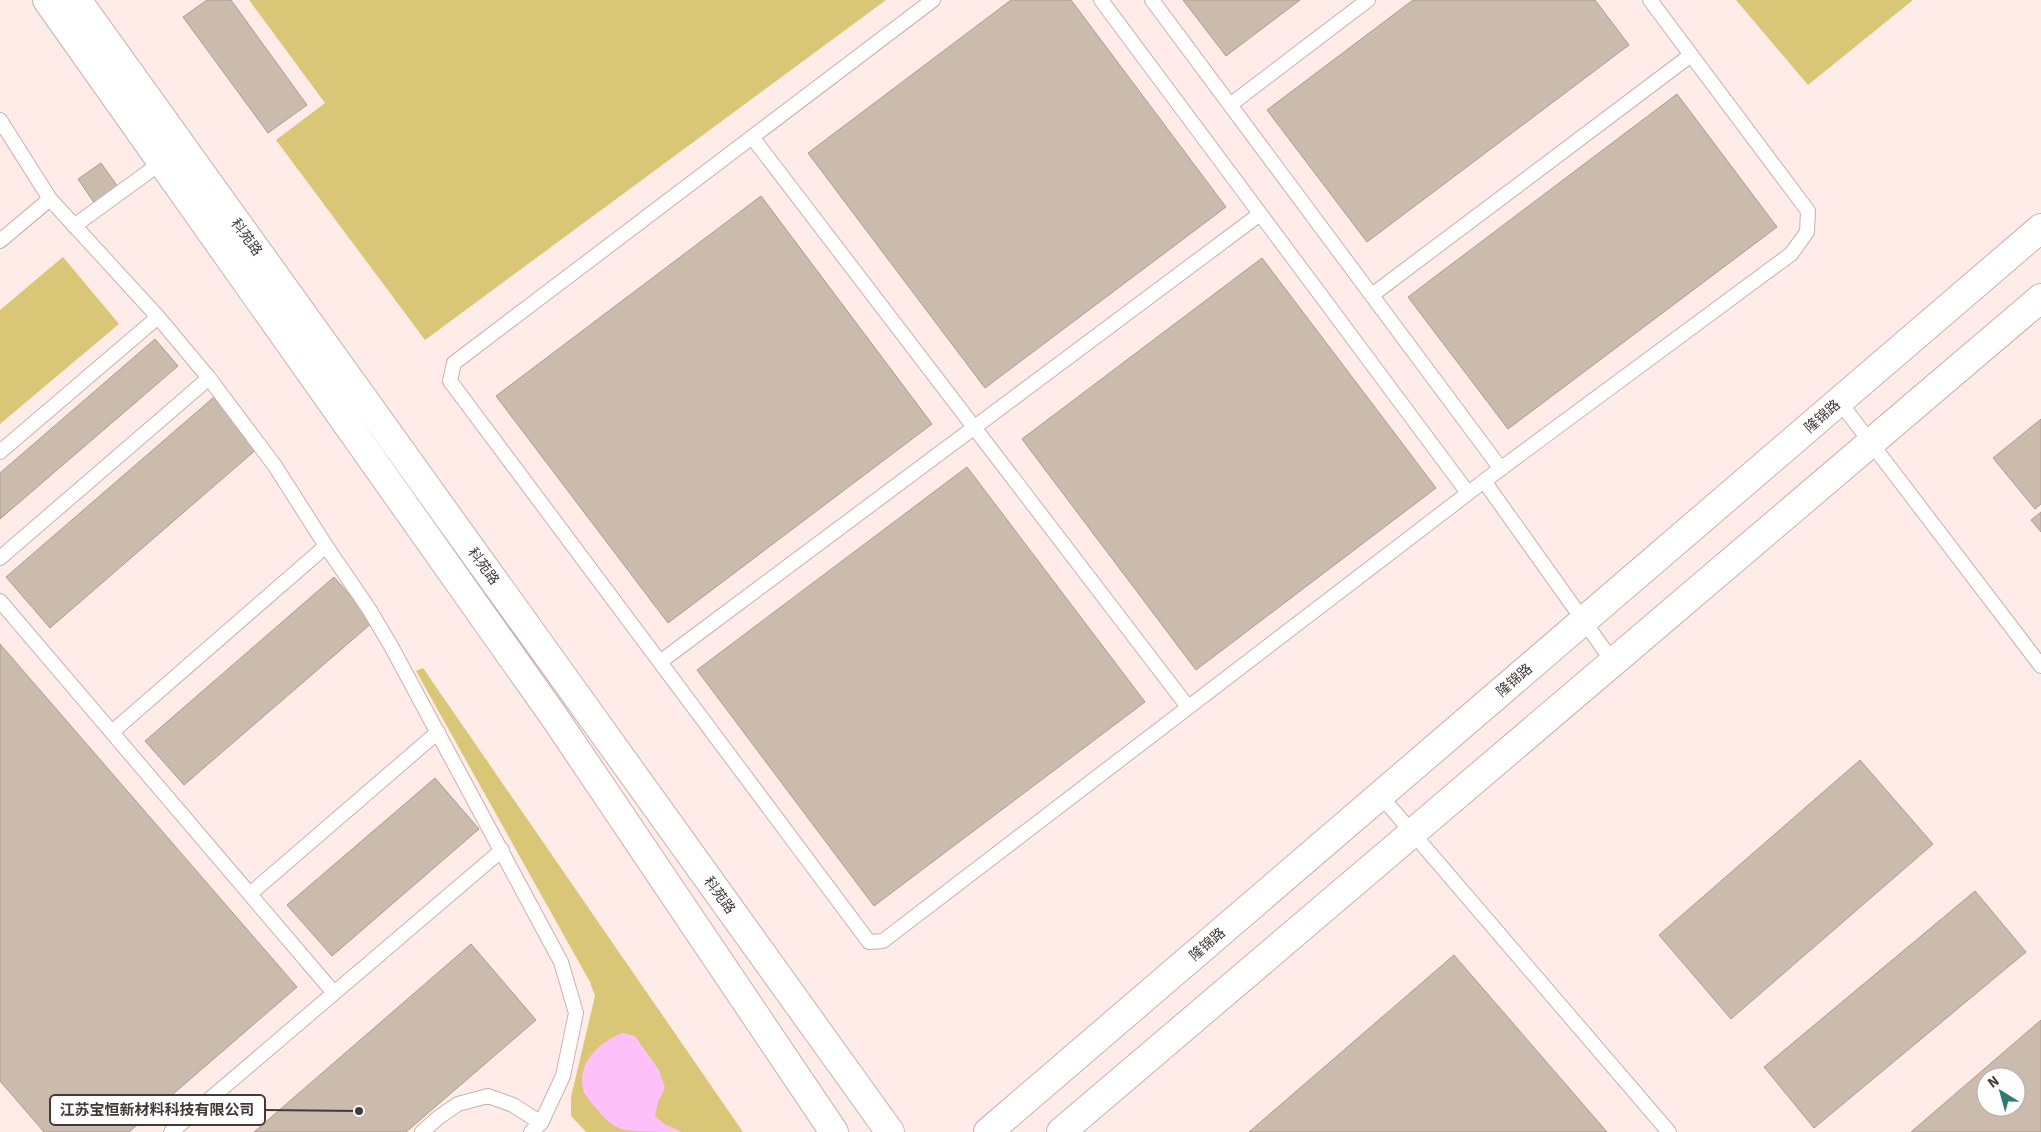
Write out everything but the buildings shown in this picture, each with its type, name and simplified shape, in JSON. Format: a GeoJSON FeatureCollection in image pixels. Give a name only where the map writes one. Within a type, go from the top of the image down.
{"type":"FeatureCollection","features":[{"type":"Feature","properties":{"kind":"street","name":"科苑路"},"geometry":{"type":"LineString","coordinates":[[47,0],[550,710],[834,1132]]}},
{"type":"Feature","properties":{"kind":"street","name":"科苑路"},"geometry":{"type":"LineString","coordinates":[[80,1],[890,1132]]}},
{"type":"Feature","properties":{"kind":"street","name":"隆锦路"},"geometry":{"type":"LineString","coordinates":[[988,1132],[2041,228]]}},
{"type":"Feature","properties":{"kind":"street"},"geometry":{"type":"LineString","coordinates":[[1061,1132],[2041,298]]}},
{"type":"Feature","properties":{"kind":"lane"},"geometry":{"type":"LineString","coordinates":[[933,0],[454,363],[450,381],[869,942],[884,941],[1468,492],[1792,254],[1808,232],[1808,212],[1650,0]]}},
{"type":"Feature","properties":{"kind":"lane"},"geometry":{"type":"LineString","coordinates":[[1100,0],[1468,492]]}},
{"type":"Feature","properties":{"kind":"lane"},"geometry":{"type":"LineString","coordinates":[[1152,0],[1501,468]]}},
{"type":"Feature","properties":{"kind":"lane"},"geometry":{"type":"LineString","coordinates":[[1230,105],[1368,0]]}},
{"type":"Feature","properties":{"kind":"lane"},"geometry":{"type":"LineString","coordinates":[[1372,295],[1692,55]]}},
{"type":"Feature","properties":{"kind":"lane"},"geometry":{"type":"LineString","coordinates":[[0,120],[50,199],[158,317],[209,378],[275,466],[369,609],[438,732],[561,962],[576,1013],[563,1076],[536,1127],[513,1105],[488,1096],[458,1104],[422,1132]]}},
{"type":"Feature","properties":{"kind":"lane"},"geometry":{"type":"LineString","coordinates":[[752,137],[1188,708]]}},
{"type":"Feature","properties":{"kind":"lane"},"geometry":{"type":"LineString","coordinates":[[74,226],[162,162]]}},
{"type":"Feature","properties":{"kind":"lane"},"geometry":{"type":"LineString","coordinates":[[0,241],[50,199]]}},
{"type":"Feature","properties":{"kind":"lane"},"geometry":{"type":"LineString","coordinates":[[660,662],[1260,214]]}},
{"type":"Feature","properties":{"kind":"lane"},"geometry":{"type":"LineString","coordinates":[[0,452],[158,317]]}},
{"type":"Feature","properties":{"kind":"lane"},"geometry":{"type":"LineString","coordinates":[[0,558],[209,378]]}},
{"type":"Feature","properties":{"kind":"lane"},"geometry":{"type":"LineString","coordinates":[[1839,401],[2041,666]]}},
{"type":"Feature","properties":{"kind":"lane"},"geometry":{"type":"LineString","coordinates":[[1484,481],[1613,662]]}},
{"type":"Feature","properties":{"kind":"lane"},"geometry":{"type":"LineString","coordinates":[[112,732],[326,546]]}},
{"type":"Feature","properties":{"kind":"lane"},"geometry":{"type":"LineString","coordinates":[[0,601],[334,992]]}},
{"type":"Feature","properties":{"kind":"lane"},"geometry":{"type":"LineString","coordinates":[[250,894],[438,732]]}},
{"type":"Feature","properties":{"kind":"lane"},"geometry":{"type":"LineString","coordinates":[[1380,795],[1669,1132]]}},
{"type":"Feature","properties":{"kind":"lane"},"geometry":{"type":"LineString","coordinates":[[171,1132],[502,850]]}},
{"type":"Feature","properties":{"kind":"shaded area"},"geometry":{"type":"Polygon","coordinates":[[[249,0],[886,0],[425,340],[276,140],[325,103],[249,0]]]}},
{"type":"Feature","properties":{"kind":"shaded area"},"geometry":{"type":"Polygon","coordinates":[[[1736,0],[1913,0],[1808,85],[1736,0]]]}},
{"type":"Feature","properties":{"kind":"shaded area"},"geometry":{"type":"Polygon","coordinates":[[[63,257],[119,324],[0,424],[0,310],[63,257]]]}},
{"type":"Feature","properties":{"kind":"shaded area"},"geometry":{"type":"Polygon","coordinates":[[[423,668],[743,1132],[586,1132],[571,1116],[571,1097],[595,996],[590,982],[416,671],[423,668]]]}},
{"type":"Feature","properties":{"kind":"shaded area"},"geometry":{"type":"Polygon","coordinates":[[[622,1033],[635,1036],[659,1070],[665,1088],[658,1102],[655,1116],[664,1124],[682,1132],[621,1129],[604,1117],[585,1094],[582,1082],[586,1063],[597,1048],[622,1033]]]}},
{"type":"Feature","properties":{"kind":"place","name":"江苏宝恒新材料科技有限公司"},"geometry":{"type":"Point","coordinates":[359,1111]}}]}
